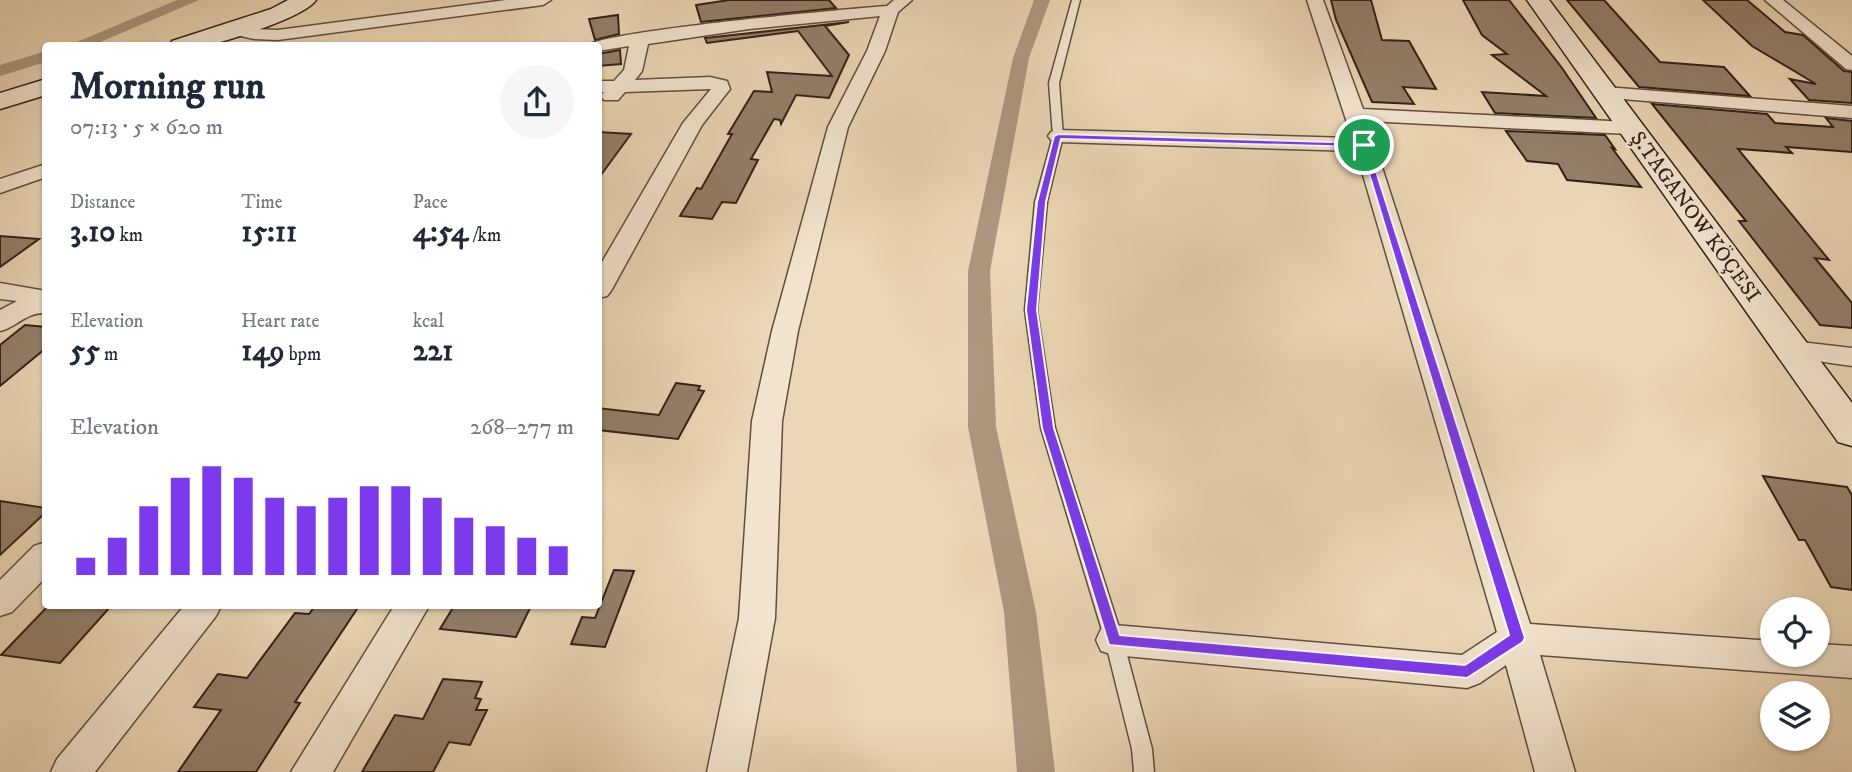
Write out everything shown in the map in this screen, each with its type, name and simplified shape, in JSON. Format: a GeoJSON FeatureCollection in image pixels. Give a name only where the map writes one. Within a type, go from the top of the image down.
{"type":"FeatureCollection","features":[{"type":"Feature","properties":{"kind":"street"},"geometry":{"type":"LineString","coordinates":[[193,42],[279,14],[305,0]]}},
{"type":"Feature","properties":{"kind":"street"},"geometry":{"type":"LineString","coordinates":[[233,29],[254,34],[278,35],[365,33],[543,0]]}},
{"type":"Feature","properties":{"kind":"street"},"geometry":{"type":"LineString","coordinates":[[1315,0],[1355,114],[1517,638],[1555,772]]}},
{"type":"Feature","properties":{"kind":"street","name":"Ş.TAGANOW KÖÇESI"},"geometry":{"type":"LineString","coordinates":[[1538,0],[1852,432]]}},
{"type":"Feature","properties":{"kind":"street"},"geometry":{"type":"LineString","coordinates":[[1773,0],[1852,65]]}},
{"type":"Feature","properties":{"kind":"street"},"geometry":{"type":"LineString","coordinates":[[602,45],[898,5]]}},
{"type":"Feature","properties":{"kind":"street"},"geometry":{"type":"LineString","coordinates":[[727,772],[757,618],[767,421],[785,331],[838,127],[898,5]]}},
{"type":"Feature","properties":{"kind":"street"},"geometry":{"type":"LineString","coordinates":[[602,102],[622,87],[633,71],[640,38]]}},
{"type":"Feature","properties":{"kind":"street"},"geometry":{"type":"LineString","coordinates":[[602,87],[710,83],[720,85],[721,89],[693,123],[602,284]]}},
{"type":"Feature","properties":{"kind":"street"},"geometry":{"type":"LineString","coordinates":[[0,101],[42,88]]}},
{"type":"Feature","properties":{"kind":"street"},"geometry":{"type":"LineString","coordinates":[[1605,93],[1852,112]]}},
{"type":"Feature","properties":{"kind":"street"},"geometry":{"type":"LineString","coordinates":[[1355,114],[1629,128]]}},
{"type":"Feature","properties":{"kind":"street"},"geometry":{"type":"LineString","coordinates":[[1058,136],[1364,145]]}},
{"type":"Feature","properties":{"kind":"street"},"geometry":{"type":"LineString","coordinates":[[0,186],[42,171]]}},
{"type":"Feature","properties":{"kind":"street"},"geometry":{"type":"LineString","coordinates":[[0,291],[41,298],[39,304],[18,310],[0,323]]}},
{"type":"Feature","properties":{"kind":"street"},"geometry":{"type":"LineString","coordinates":[[1792,350],[1852,357]]}},
{"type":"Feature","properties":{"kind":"street"},"geometry":{"type":"LineString","coordinates":[[0,602],[42,559]]}},
{"type":"Feature","properties":{"kind":"street"},"geometry":{"type":"LineString","coordinates":[[71,772],[202,609]]}},
{"type":"Feature","properties":{"kind":"street"},"geometry":{"type":"LineString","coordinates":[[312,772],[410,609]]}},
{"type":"Feature","properties":{"kind":"street"},"geometry":{"type":"LineString","coordinates":[[1114,640],[1467,672],[1517,638],[1852,662]]}},
{"type":"Feature","properties":{"kind":"lane"},"geometry":{"type":"LineString","coordinates":[[1076,0],[1054,83],[1058,136],[1041,202],[1031,310],[1048,428],[1114,640],[1142,750],[1144,772]]}},
{"type":"Feature","properties":{"kind":"building"},"geometry":{"type":"Polygon","coordinates":[[[729,0],[829,0],[836,8],[701,22],[696,5],[729,0]]]}},
{"type":"Feature","properties":{"kind":"building"},"geometry":{"type":"Polygon","coordinates":[[[1331,0],[1371,0],[1382,40],[1409,41],[1436,89],[1403,87],[1414,104],[1372,102],[1336,20],[1331,0]]]}},
{"type":"Feature","properties":{"kind":"building"},"geometry":{"type":"Polygon","coordinates":[[[1463,0],[1509,0],[1562,68],[1596,118],[1495,113],[1482,92],[1546,96],[1492,55],[1507,54],[1482,35],[1463,0]]]}},
{"type":"Feature","properties":{"kind":"building"},"geometry":{"type":"Polygon","coordinates":[[[1567,0],[1604,0],[1660,62],[1724,67],[1750,96],[1639,87],[1567,0]]]}},
{"type":"Feature","properties":{"kind":"building"},"geometry":{"type":"Polygon","coordinates":[[[1703,0],[1747,0],[1785,32],[1803,35],[1844,71],[1852,72],[1852,103],[1809,100],[1790,79],[1816,84],[1752,46],[1703,0]]]}},
{"type":"Feature","properties":{"kind":"building"},"geometry":{"type":"Polygon","coordinates":[[[618,15],[619,34],[595,40],[589,19],[618,15]]]}},
{"type":"Feature","properties":{"kind":"building"},"geometry":{"type":"Polygon","coordinates":[[[849,22],[825,26],[849,55],[829,98],[796,95],[781,124],[780,120],[774,119],[751,159],[758,160],[736,203],[722,202],[712,219],[680,216],[697,188],[701,189],[732,134],[728,134],[754,91],[772,92],[767,72],[832,76],[798,31],[707,43],[705,38],[849,22]]]}},
{"type":"Feature","properties":{"kind":"building"},"geometry":{"type":"Polygon","coordinates":[[[620,50],[621,64],[602,66],[602,53],[620,50]]]}},
{"type":"Feature","properties":{"kind":"building"},"geometry":{"type":"Polygon","coordinates":[[[1652,104],[1767,114],[1775,123],[1833,127],[1826,118],[1852,121],[1852,152],[1786,147],[1792,153],[1738,149],[1829,260],[1815,258],[1852,303],[1852,328],[1820,325],[1739,221],[1746,221],[1652,104]]]}},
{"type":"Feature","properties":{"kind":"building"},"geometry":{"type":"Polygon","coordinates":[[[1506,131],[1605,135],[1641,187],[1567,180],[1558,164],[1527,161],[1506,131]]]}},
{"type":"Feature","properties":{"kind":"building"},"geometry":{"type":"Polygon","coordinates":[[[602,132],[631,134],[602,174],[602,132]]]}},
{"type":"Feature","properties":{"kind":"building"},"geometry":{"type":"Polygon","coordinates":[[[0,236],[39,239],[0,267],[0,236]]]}},
{"type":"Feature","properties":{"kind":"building"},"geometry":{"type":"Polygon","coordinates":[[[25,325],[42,327],[42,351],[0,386],[0,345],[25,325]]]}},
{"type":"Feature","properties":{"kind":"building"},"geometry":{"type":"Polygon","coordinates":[[[676,383],[700,386],[698,390],[704,391],[678,439],[602,430],[602,408],[659,415],[676,383]]]}},
{"type":"Feature","properties":{"kind":"building"},"geometry":{"type":"Polygon","coordinates":[[[1763,476],[1847,487],[1852,495],[1852,590],[1831,587],[1805,540],[1799,540],[1763,476]]]}},
{"type":"Feature","properties":{"kind":"building"},"geometry":{"type":"Polygon","coordinates":[[[0,501],[42,507],[42,516],[0,555],[0,501]]]}},
{"type":"Feature","properties":{"kind":"building"},"geometry":{"type":"Polygon","coordinates":[[[614,570],[634,571],[605,647],[571,644],[582,617],[595,618],[599,609],[602,609],[602,600],[614,570]]]}},
{"type":"Feature","properties":{"kind":"building"},"geometry":{"type":"Polygon","coordinates":[[[45,609],[108,609],[60,663],[1,655],[45,609]]]}},
{"type":"Feature","properties":{"kind":"building"},"geometry":{"type":"Polygon","coordinates":[[[313,609],[357,609],[295,702],[300,703],[256,772],[178,772],[221,710],[194,707],[218,674],[247,678],[295,613],[309,614],[313,609]]]}},
{"type":"Feature","properties":{"kind":"building"},"geometry":{"type":"Polygon","coordinates":[[[452,609],[530,609],[516,637],[440,629],[452,609]]]}},
{"type":"Feature","properties":{"kind":"building"},"geometry":{"type":"Polygon","coordinates":[[[443,679],[482,682],[475,698],[481,699],[476,710],[487,710],[470,745],[449,742],[433,772],[362,772],[395,715],[423,719],[443,679]]]}},
{"type":"Feature","properties":{"kind":"waterway"},"geometry":{"type":"LineString","coordinates":[[85,42],[191,0]]}},
{"type":"Feature","properties":{"kind":"waterway"},"geometry":{"type":"LineString","coordinates":[[1036,772],[1020,612],[982,427],[979,271],[1021,58],[1042,0]]}},
{"type":"Feature","properties":{"kind":"waterway"},"geometry":{"type":"LineString","coordinates":[[0,71],[42,57]]}},
{"type":"Feature","properties":{"kind":"route"},"geometry":{"type":"LineString","coordinates":[[1058,136],[1364,145],[1517,638],[1467,672],[1114,640],[1048,428],[1031,310],[1041,202],[1058,136]]}}]}
